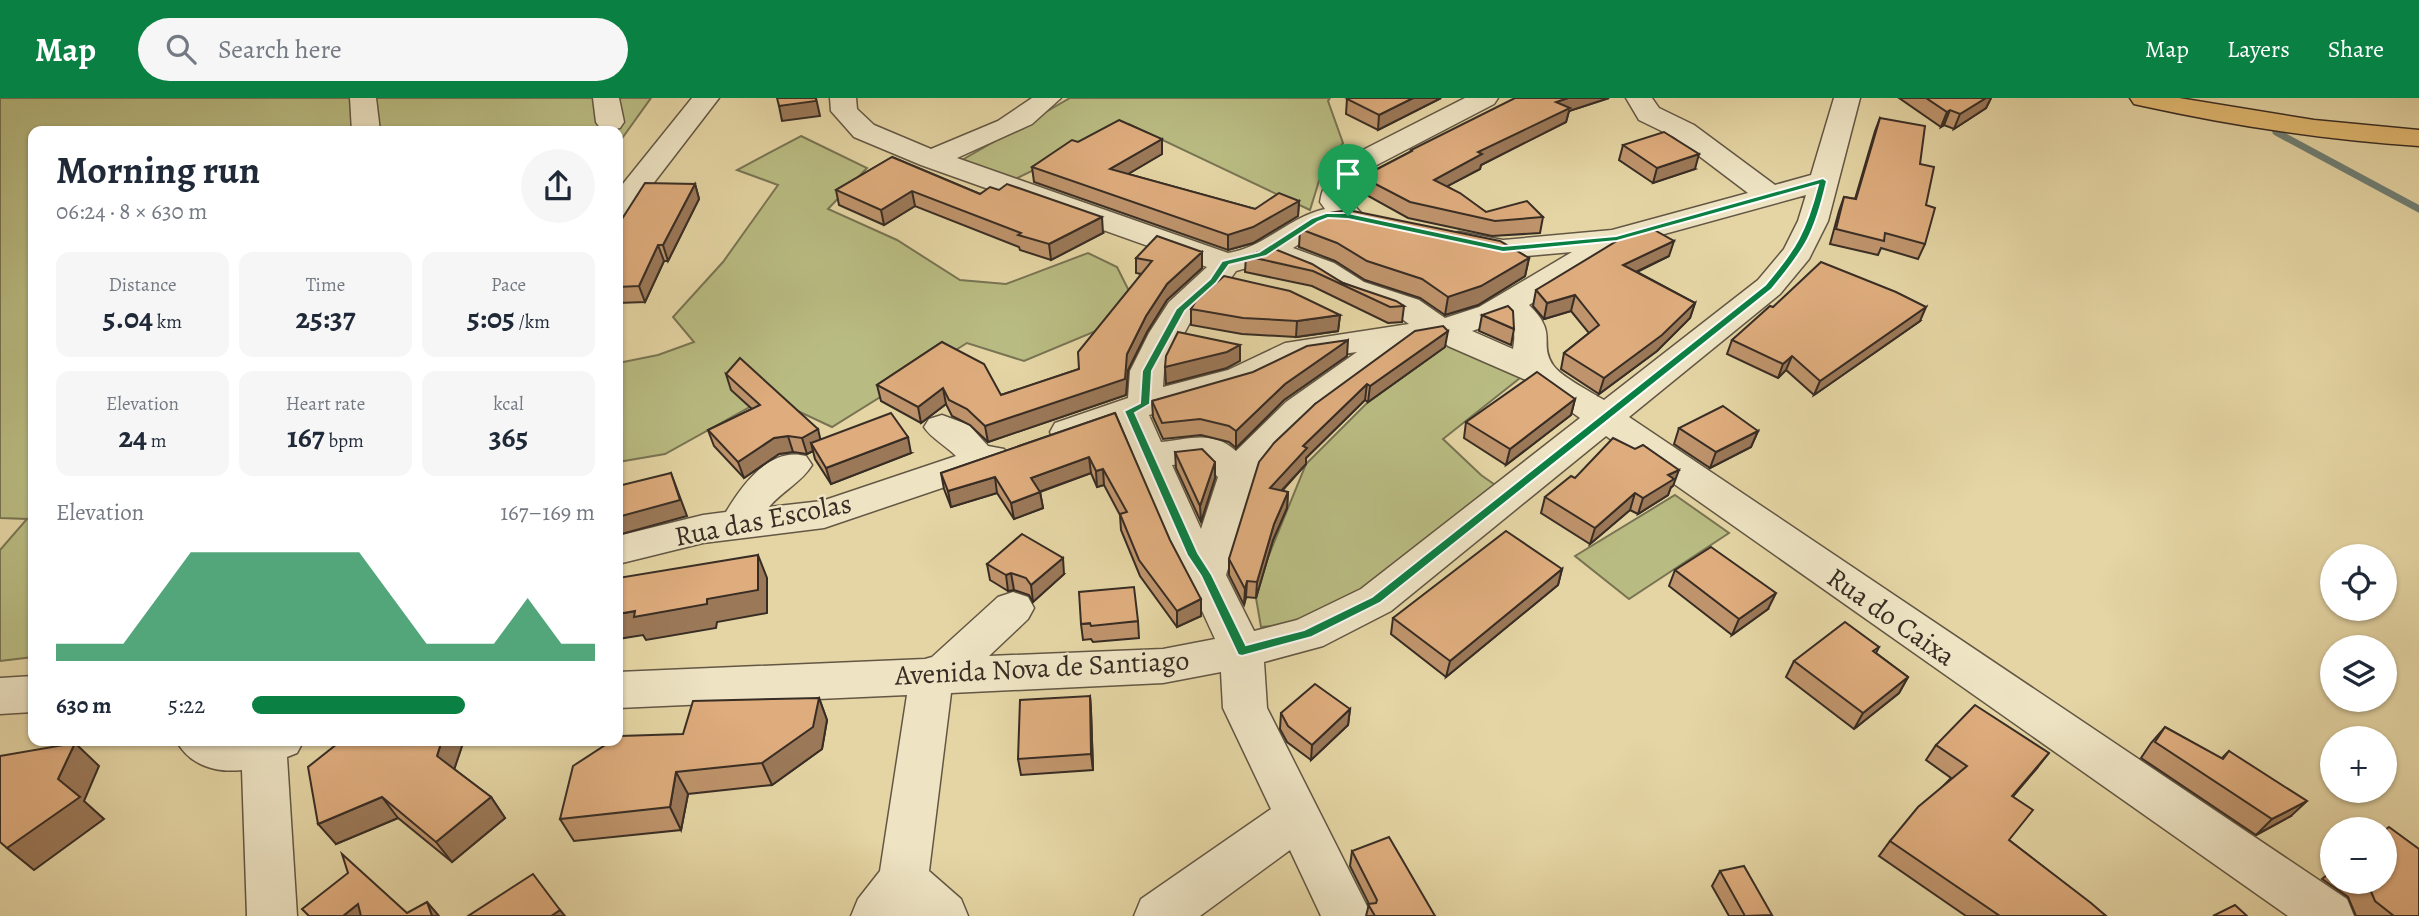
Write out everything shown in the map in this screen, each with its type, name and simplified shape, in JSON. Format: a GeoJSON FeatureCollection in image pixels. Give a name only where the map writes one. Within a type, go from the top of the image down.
{"type":"FeatureCollection","features":[{"type":"Feature","properties":{"kind":"main road"},"geometry":{"type":"LineString","coordinates":[[2143,98],[2267,123],[2364,135],[2419,138]]}},
{"type":"Feature","properties":{"kind":"main road"},"geometry":{"type":"LineString","coordinates":[[2199,98],[2301,114],[2419,124]]}},
{"type":"Feature","properties":{"kind":"street"},"geometry":{"type":"LineString","coordinates":[[363,98],[366,126]]}},
{"type":"Feature","properties":{"kind":"street"},"geometry":{"type":"LineString","coordinates":[[623,171],[683,98]]}},
{"type":"Feature","properties":{"kind":"street"},"geometry":{"type":"LineString","coordinates":[[623,203],[706,98]]}},
{"type":"Feature","properties":{"kind":"street"},"geometry":{"type":"LineString","coordinates":[[843,98],[844,111],[864,131],[1221,270],[1253,286]]}},
{"type":"Feature","properties":{"kind":"street"},"geometry":{"type":"LineString","coordinates":[[931,159],[1005,127],[1039,107],[1048,98]]}},
{"type":"Feature","properties":{"kind":"street"},"geometry":{"type":"LineString","coordinates":[[1347,916],[1245,708],[1242,651],[1206,575],[1193,555],[1149,456],[1137,408],[1147,371],[1166,333],[1181,309],[1221,270],[1269,250],[1315,220],[1326,216],[1361,219],[1335,202],[1336,186],[1346,173],[1361,162],[1485,98]]}},
{"type":"Feature","properties":{"kind":"street"},"geometry":{"type":"LineString","coordinates":[[1639,98],[1648,114],[1684,131],[1770,195]]}},
{"type":"Feature","properties":{"kind":"street","name":"Avenida Nova de Santiago"},"geometry":{"type":"LineString","coordinates":[[623,690],[1163,666],[1242,651],[1308,634],[1376,600],[1769,287],[1798,252],[1813,221],[1847,98]]}},
{"type":"Feature","properties":{"kind":"street"},"geometry":{"type":"LineString","coordinates":[[1426,234],[1503,249],[1617,238],[1823,181]]}},
{"type":"Feature","properties":{"kind":"street"},"geometry":{"type":"LineString","coordinates":[[1166,333],[1264,351],[1297,350],[1444,328],[1491,314],[1617,238]]}},
{"type":"Feature","properties":{"kind":"street","name":"Rua do Caixa"},"geometry":{"type":"LineString","coordinates":[[1269,250],[1323,270],[1353,289],[1407,307],[1461,340],[1538,372],[2329,916]]}},
{"type":"Feature","properties":{"kind":"street"},"geometry":{"type":"LineString","coordinates":[[1509,303],[1529,323],[1532,335],[1530,349],[1538,372]]}},
{"type":"Feature","properties":{"kind":"street"},"geometry":{"type":"LineString","coordinates":[[1336,314],[1393,335]]}},
{"type":"Feature","properties":{"kind":"street"},"geometry":{"type":"LineString","coordinates":[[1206,575],[1238,474],[1258,448],[1299,410],[1383,352],[1393,335]]}},
{"type":"Feature","properties":{"kind":"street","name":"Rua das Escolas"},"geometry":{"type":"LineString","coordinates":[[623,549],[703,529],[824,514],[1137,408],[1240,378],[1297,350]]}},
{"type":"Feature","properties":{"kind":"street"},"geometry":{"type":"LineString","coordinates":[[942,427],[956,434],[981,461]]}},
{"type":"Feature","properties":{"kind":"street"},"geometry":{"type":"LineString","coordinates":[[1149,456],[1211,449],[1238,474]]}},
{"type":"Feature","properties":{"kind":"street"},"geometry":{"type":"LineString","coordinates":[[739,524],[760,491],[793,465]]}},
{"type":"Feature","properties":{"kind":"street"},"geometry":{"type":"LineString","coordinates":[[943,916],[890,897],[937,674],[1013,608]]}},
{"type":"Feature","properties":{"kind":"street"},"geometry":{"type":"LineString","coordinates":[[0,696],[28,694]]}},
{"type":"Feature","properties":{"kind":"street"},"geometry":{"type":"LineString","coordinates":[[209,746],[218,751],[240,752],[261,746]]}},
{"type":"Feature","properties":{"kind":"street"},"geometry":{"type":"LineString","coordinates":[[272,746],[272,916]]}},
{"type":"Feature","properties":{"kind":"street"},"geometry":{"type":"LineString","coordinates":[[1159,916],[1298,817]]}},
{"type":"Feature","properties":{"kind":"green space"},"geometry":{"type":"Polygon","coordinates":[[[0,98],[651,98],[623,137],[623,126],[28,126],[28,658],[0,661],[0,550],[27,519],[0,518],[0,98]]]}},
{"type":"Feature","properties":{"kind":"green space"},"geometry":{"type":"Polygon","coordinates":[[[1070,98],[1330,98],[1328,101],[1343,143],[1323,168],[1310,210],[1129,124],[1015,179],[962,160],[1070,98]]]}},
{"type":"Feature","properties":{"kind":"green space"},"geometry":{"type":"Polygon","coordinates":[[[801,136],[867,168],[828,209],[897,240],[960,280],[1006,284],[1088,253],[1117,267],[1129,291],[1108,326],[1024,361],[967,343],[832,427],[768,397],[665,454],[623,461],[623,362],[658,355],[694,342],[673,317],[723,262],[778,185],[737,170],[801,136]]]}},
{"type":"Feature","properties":{"kind":"green space"},"geometry":{"type":"Polygon","coordinates":[[[1438,339],[1525,374],[1443,439],[1481,475],[1498,487],[1371,588],[1294,624],[1261,627],[1256,598],[1262,572],[1306,464],[1368,402],[1425,361],[1438,339]]]}},
{"type":"Feature","properties":{"kind":"green space"},"geometry":{"type":"Polygon","coordinates":[[[1675,495],[1729,533],[1629,599],[1575,556],[1675,495]]]}},
{"type":"Feature","properties":{"kind":"building"},"geometry":{"type":"Polygon","coordinates":[[[777,98],[816,98],[816,101],[779,106],[777,98]]]}},
{"type":"Feature","properties":{"kind":"building"},"geometry":{"type":"Polygon","coordinates":[[[1413,98],[1379,115],[1347,99],[1413,98]]]}},
{"type":"Feature","properties":{"kind":"building"},"geometry":{"type":"Polygon","coordinates":[[[1515,98],[1568,98],[1556,102],[1570,108],[1478,152],[1482,154],[1434,180],[1460,193],[1486,212],[1527,201],[1543,217],[1495,221],[1410,202],[1362,177],[1411,150],[1515,98]]]}},
{"type":"Feature","properties":{"kind":"building"},"geometry":{"type":"Polygon","coordinates":[[[1926,98],[1986,98],[1960,114],[1950,110],[1947,112],[1926,98]]]}},
{"type":"Feature","properties":{"kind":"building"},"geometry":{"type":"Polygon","coordinates":[[[1880,118],[1925,126],[1920,164],[1934,167],[1926,205],[1935,208],[1925,244],[1885,233],[1884,241],[1836,229],[1844,197],[1856,199],[1880,118]]]}},
{"type":"Feature","properties":{"kind":"building"},"geometry":{"type":"Polygon","coordinates":[[[1119,120],[1162,139],[1110,169],[1255,209],[1279,193],[1299,201],[1253,227],[1228,235],[1032,167],[1072,140],[1078,142],[1119,120]]]}},
{"type":"Feature","properties":{"kind":"building"},"geometry":{"type":"Polygon","coordinates":[[[1664,132],[1699,154],[1657,168],[1623,145],[1664,132]]]}},
{"type":"Feature","properties":{"kind":"building"},"geometry":{"type":"Polygon","coordinates":[[[892,157],[980,194],[990,187],[999,190],[1007,184],[1102,217],[1049,244],[1018,235],[1021,233],[912,191],[881,210],[836,190],[892,157]]]}},
{"type":"Feature","properties":{"kind":"building"},"geometry":{"type":"Polygon","coordinates":[[[645,183],[695,184],[663,245],[658,245],[639,286],[623,287],[623,217],[645,183]]]}},
{"type":"Feature","properties":{"kind":"building"},"geometry":{"type":"Polygon","coordinates":[[[1348,210],[1500,241],[1529,258],[1481,286],[1448,297],[1422,279],[1367,261],[1337,243],[1300,229],[1324,214],[1348,210]]]}},
{"type":"Feature","properties":{"kind":"building"},"geometry":{"type":"Polygon","coordinates":[[[1649,227],[1674,241],[1623,265],[1695,303],[1662,335],[1604,378],[1564,353],[1599,325],[1575,295],[1547,303],[1536,290],[1630,233],[1649,227]]]}},
{"type":"Feature","properties":{"kind":"building"},"geometry":{"type":"Polygon","coordinates":[[[1157,236],[1202,252],[1167,284],[1146,316],[1127,354],[1125,379],[985,426],[967,409],[949,400],[943,388],[918,407],[877,385],[942,342],[984,364],[1001,395],[1079,369],[1078,352],[1152,261],[1136,258],[1157,236]]]}},
{"type":"Feature","properties":{"kind":"building"},"geometry":{"type":"Polygon","coordinates":[[[1272,248],[1312,264],[1343,283],[1404,306],[1390,307],[1313,271],[1246,256],[1272,248]]]}},
{"type":"Feature","properties":{"kind":"building"},"geometry":{"type":"Polygon","coordinates":[[[1821,262],[1926,307],[1820,381],[1792,356],[1783,364],[1732,340],[1770,306],[1773,307],[1821,262]]]}},
{"type":"Feature","properties":{"kind":"building"},"geometry":{"type":"Polygon","coordinates":[[[1224,276],[1290,291],[1340,315],[1297,321],[1243,318],[1191,309],[1196,301],[1224,276]]]}},
{"type":"Feature","properties":{"kind":"building"},"geometry":{"type":"Polygon","coordinates":[[[1508,306],[1513,311],[1514,329],[1482,315],[1508,306]]]}},
{"type":"Feature","properties":{"kind":"building"},"geometry":{"type":"Polygon","coordinates":[[[1443,326],[1448,331],[1370,386],[1367,384],[1303,446],[1307,448],[1270,488],[1288,492],[1274,524],[1257,582],[1247,581],[1245,589],[1229,559],[1259,462],[1274,443],[1315,404],[1415,331],[1443,326]]]}},
{"type":"Feature","properties":{"kind":"building"},"geometry":{"type":"Polygon","coordinates":[[[1178,332],[1240,345],[1227,352],[1165,367],[1166,356],[1178,332]]]}},
{"type":"Feature","properties":{"kind":"building"},"geometry":{"type":"Polygon","coordinates":[[[1348,340],[1285,384],[1236,431],[1229,426],[1200,419],[1162,423],[1152,401],[1253,372],[1307,346],[1348,340]]]}},
{"type":"Feature","properties":{"kind":"building"},"geometry":{"type":"Polygon","coordinates":[[[740,358],[818,429],[802,438],[774,438],[738,462],[708,430],[760,405],[726,374],[740,358]]]}},
{"type":"Feature","properties":{"kind":"building"},"geometry":{"type":"Polygon","coordinates":[[[1537,372],[1575,399],[1510,449],[1466,422],[1537,372]]]}},
{"type":"Feature","properties":{"kind":"building"},"geometry":{"type":"Polygon","coordinates":[[[1723,406],[1758,431],[1716,452],[1679,428],[1723,406]]]}},
{"type":"Feature","properties":{"kind":"building"},"geometry":{"type":"Polygon","coordinates":[[[891,413],[908,437],[826,468],[811,443],[891,413]]]}},
{"type":"Feature","properties":{"kind":"building"},"geometry":{"type":"Polygon","coordinates":[[[1115,413],[1170,540],[1201,599],[1177,611],[1139,560],[1120,514],[1127,512],[1103,469],[1096,471],[1089,457],[1031,478],[1040,492],[1011,503],[995,477],[948,491],[941,473],[1115,413]]]}},
{"type":"Feature","properties":{"kind":"building"},"geometry":{"type":"Polygon","coordinates":[[[1613,438],[1635,449],[1643,445],[1679,470],[1668,475],[1674,479],[1643,498],[1635,493],[1595,528],[1545,497],[1571,476],[1575,478],[1613,438]]]}},
{"type":"Feature","properties":{"kind":"building"},"geometry":{"type":"Polygon","coordinates":[[[1202,449],[1215,462],[1200,506],[1175,452],[1202,449]]]}},
{"type":"Feature","properties":{"kind":"building"},"geometry":{"type":"Polygon","coordinates":[[[671,473],[680,500],[623,516],[623,485],[671,473]]]}},
{"type":"Feature","properties":{"kind":"building"},"geometry":{"type":"Polygon","coordinates":[[[1506,531],[1562,569],[1450,661],[1393,618],[1506,531]]]}},
{"type":"Feature","properties":{"kind":"building"},"geometry":{"type":"Polygon","coordinates":[[[1022,534],[1063,558],[1031,585],[1026,578],[1011,573],[1006,575],[987,564],[1022,534]]]}},
{"type":"Feature","properties":{"kind":"building"},"geometry":{"type":"Polygon","coordinates":[[[1711,547],[1776,593],[1739,619],[1675,570],[1711,547]]]}},
{"type":"Feature","properties":{"kind":"building"},"geometry":{"type":"Polygon","coordinates":[[[758,555],[758,590],[707,599],[707,604],[634,617],[635,611],[623,613],[623,577],[758,555]]]}},
{"type":"Feature","properties":{"kind":"building"},"geometry":{"type":"Polygon","coordinates":[[[1134,587],[1138,621],[1091,626],[1090,623],[1081,624],[1079,592],[1134,587]]]}},
{"type":"Feature","properties":{"kind":"building"},"geometry":{"type":"Polygon","coordinates":[[[1845,622],[1879,647],[1873,651],[1908,677],[1863,713],[1794,661],[1845,622]]]}},
{"type":"Feature","properties":{"kind":"building"},"geometry":{"type":"Polygon","coordinates":[[[1315,684],[1350,709],[1312,745],[1288,726],[1281,713],[1315,684]]]}},
{"type":"Feature","properties":{"kind":"building"},"geometry":{"type":"Polygon","coordinates":[[[1090,696],[1091,754],[1018,759],[1020,700],[1090,696]]]}},
{"type":"Feature","properties":{"kind":"building"},"geometry":{"type":"Polygon","coordinates":[[[819,698],[813,727],[762,763],[676,772],[670,807],[560,819],[573,766],[604,746],[623,746],[623,736],[683,734],[693,701],[819,698]]]}},
{"type":"Feature","properties":{"kind":"building"},"geometry":{"type":"Polygon","coordinates":[[[1975,705],[2049,753],[2012,796],[2033,810],[2009,840],[2106,916],[2000,916],[1890,841],[1918,807],[1967,766],[1936,745],[1975,705]]]}},
{"type":"Feature","properties":{"kind":"building"},"geometry":{"type":"Polygon","coordinates":[[[2165,727],[2223,759],[2229,751],[2307,801],[2272,819],[2155,742],[2165,727]]]}},
{"type":"Feature","properties":{"kind":"building"},"geometry":{"type":"Polygon","coordinates":[[[58,746],[74,746],[58,779],[80,797],[7,848],[0,842],[0,756],[58,746]]]}},
{"type":"Feature","properties":{"kind":"building"},"geometry":{"type":"Polygon","coordinates":[[[334,746],[440,746],[437,756],[491,797],[436,842],[382,797],[318,824],[308,767],[334,746]]]}},
{"type":"Feature","properties":{"kind":"building"},"geometry":{"type":"Polygon","coordinates":[[[2397,833],[2419,849],[2419,916],[2394,916],[2375,901],[2372,894],[2397,894],[2397,833]]]}},
{"type":"Feature","properties":{"kind":"building"},"geometry":{"type":"Polygon","coordinates":[[[1389,837],[1435,916],[1375,916],[1368,904],[1376,903],[1377,900],[1352,851],[1389,837]]]}},
{"type":"Feature","properties":{"kind":"building"},"geometry":{"type":"Polygon","coordinates":[[[342,854],[407,913],[427,902],[432,916],[361,916],[358,904],[343,916],[309,916],[302,909],[348,873],[342,854]]]}},
{"type":"Feature","properties":{"kind":"building"},"geometry":{"type":"Polygon","coordinates":[[[1744,866],[1772,915],[1745,916],[1720,871],[1744,866]]]}},
{"type":"Feature","properties":{"kind":"building"},"geometry":{"type":"Polygon","coordinates":[[[533,874],[560,910],[551,916],[468,916],[533,874]]]}},
{"type":"Feature","properties":{"kind":"building"},"geometry":{"type":"Polygon","coordinates":[[[2235,905],[2247,916],[2213,916],[2235,905]]]}},
{"type":"Feature","properties":{"kind":"waterway"},"geometry":{"type":"LineString","coordinates":[[2276,132],[2419,209]]}},
{"type":"Feature","properties":{"kind":"route"},"geometry":{"type":"LineString","coordinates":[[1823,181],[1813,221],[1798,252],[1769,287],[1376,600],[1308,634],[1242,651],[1206,575],[1193,555],[1129,411],[1145,404],[1147,371],[1181,309],[1213,281],[1226,263],[1262,254],[1315,220],[1326,216],[1348,216],[1503,249],[1530,244],[1617,238],[1823,181]]}}]}
